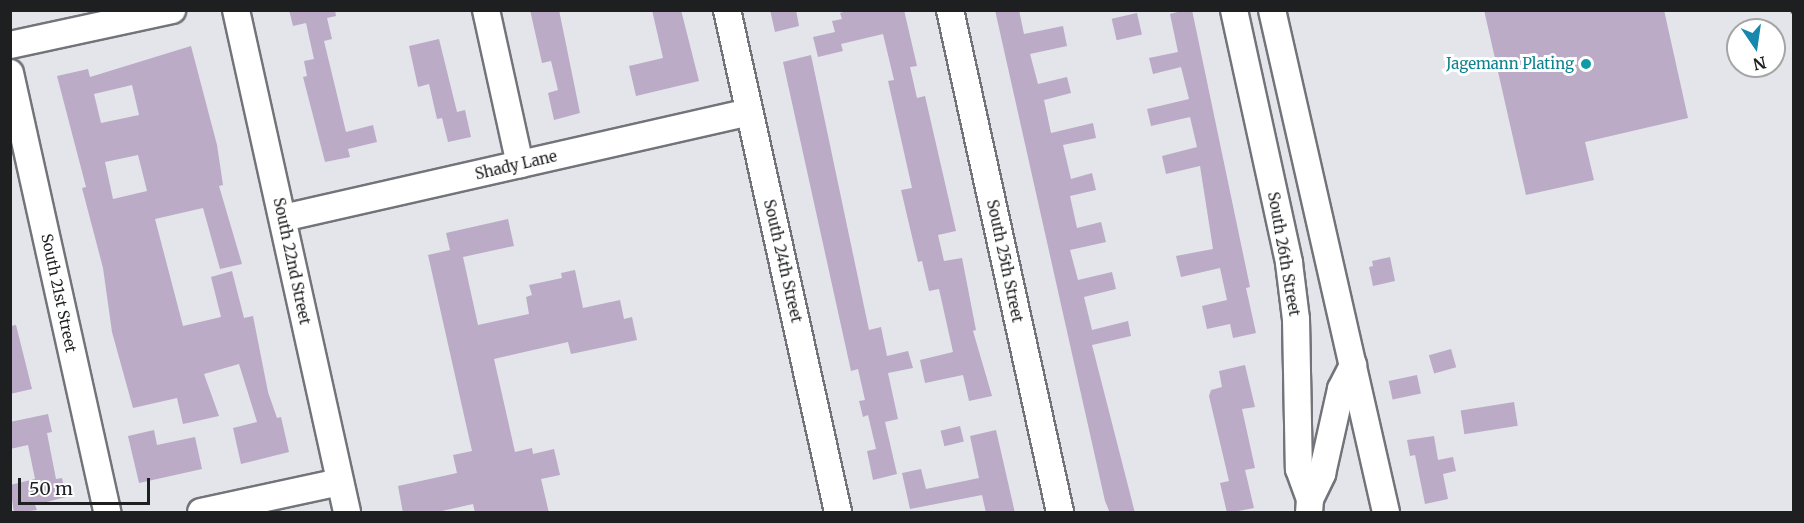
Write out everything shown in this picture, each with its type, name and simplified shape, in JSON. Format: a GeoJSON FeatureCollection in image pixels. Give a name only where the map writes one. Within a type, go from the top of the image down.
{"type":"FeatureCollection","features":[{"type":"Feature","properties":{"kind":"street"},"geometry":{"type":"LineString","coordinates":[[10,45],[172,10]]}},
{"type":"Feature","properties":{"kind":"street","name":"South 22nd Street"},"geometry":{"type":"LineString","coordinates":[[236,10],[347,513]]}},
{"type":"Feature","properties":{"kind":"street"},"geometry":{"type":"LineString","coordinates":[[486,10],[520,164]]}},
{"type":"Feature","properties":{"kind":"street","name":"South 24th Street"},"geometry":{"type":"LineString","coordinates":[[727,10],[838,513]]}},
{"type":"Feature","properties":{"kind":"street","name":"South 25th Street"},"geometry":{"type":"LineString","coordinates":[[950,10],[1060,513]]}},
{"type":"Feature","properties":{"kind":"street","name":"South 26th Street"},"geometry":{"type":"LineString","coordinates":[[1234,10],[1289,263],[1296,319],[1299,469],[1309,506]]}},
{"type":"Feature","properties":{"kind":"street"},"geometry":{"type":"LineString","coordinates":[[1272,10],[1386,513]]}},
{"type":"Feature","properties":{"kind":"street","name":"South 21st Street"},"geometry":{"type":"LineString","coordinates":[[10,73],[107,513]]}},
{"type":"Feature","properties":{"kind":"street","name":"Shady Lane"},"geometry":{"type":"LineString","coordinates":[[283,218],[749,112]]}},
{"type":"Feature","properties":{"kind":"street","name":"South 26th Street"},"geometry":{"type":"LineString","coordinates":[[1309,506],[1322,474],[1341,389],[1353,365]]}},
{"type":"Feature","properties":{"kind":"street"},"geometry":{"type":"LineString","coordinates":[[201,513],[340,483]]}},
{"type":"Feature","properties":{"kind":"building"},"geometry":{"type":"Polygon","coordinates":[[[289,10],[335,10],[336,16],[327,18],[332,39],[324,41],[346,132],[373,125],[377,142],[348,149],[350,157],[325,162],[303,77],[307,76],[304,61],[314,59],[306,23],[293,26],[289,10]]]}},
{"type":"Feature","properties":{"kind":"building"},"geometry":{"type":"Polygon","coordinates":[[[530,10],[559,10],[580,113],[554,120],[548,93],[558,90],[551,61],[542,63],[530,10]]]}},
{"type":"Feature","properties":{"kind":"building"},"geometry":{"type":"Polygon","coordinates":[[[652,10],[681,10],[699,81],[636,96],[629,66],[663,58],[652,10]]]}},
{"type":"Feature","properties":{"kind":"building"},"geometry":{"type":"Polygon","coordinates":[[[770,10],[796,10],[799,26],[775,32],[770,10]]]}},
{"type":"Feature","properties":{"kind":"building"},"geometry":{"type":"Polygon","coordinates":[[[850,10],[904,10],[917,66],[910,67],[917,98],[925,96],[956,231],[938,235],[944,261],[962,258],[976,330],[973,331],[992,396],[969,401],[963,375],[925,383],[920,360],[953,352],[939,289],[929,291],[922,261],[918,262],[901,190],[912,188],[888,81],[894,80],[883,34],[841,44],[843,51],[818,57],[813,37],[835,32],[832,21],[842,19],[840,13],[850,10]]]}},
{"type":"Feature","properties":{"kind":"building"},"geometry":{"type":"Polygon","coordinates":[[[995,10],[1019,10],[1024,34],[1063,26],[1067,46],[1030,54],[1038,84],[1067,77],[1071,93],[1044,100],[1051,133],[1093,123],[1096,138],[1063,145],[1071,179],[1092,173],[1096,190],[1070,196],[1077,228],[1101,222],[1106,242],[1070,250],[1078,280],[1112,272],[1116,289],[1084,297],[1092,330],[1128,321],[1131,336],[1092,345],[1135,513],[1110,513],[1105,501],[995,10]]]}},
{"type":"Feature","properties":{"kind":"building"},"geometry":{"type":"Polygon","coordinates":[[[1192,10],[1250,287],[1246,288],[1256,333],[1233,338],[1230,324],[1207,329],[1202,306],[1227,300],[1220,268],[1181,277],[1176,256],[1213,249],[1200,166],[1166,174],[1162,156],[1197,147],[1190,117],[1151,126],[1147,109],[1189,99],[1181,67],[1153,74],[1149,58],[1178,52],[1170,14],[1192,10]]]}},
{"type":"Feature","properties":{"kind":"building","name":"Jagemann Plating"},"geometry":{"type":"Polygon","coordinates":[[[1484,10],[1664,10],[1688,118],[1585,142],[1594,180],[1526,195],[1484,10]]]}},
{"type":"Feature","properties":{"kind":"building"},"geometry":{"type":"Polygon","coordinates":[[[1137,13],[1142,34],[1117,40],[1112,19],[1137,13]]]}},
{"type":"Feature","properties":{"kind":"building"},"geometry":{"type":"Polygon","coordinates":[[[439,39],[457,112],[465,110],[471,137],[448,142],[442,118],[437,119],[429,84],[418,87],[409,46],[439,39]]]}},
{"type":"Feature","properties":{"kind":"building"},"geometry":{"type":"Polygon","coordinates":[[[191,46],[217,145],[223,185],[219,186],[242,264],[220,269],[203,208],[155,219],[183,326],[221,317],[211,277],[232,271],[244,318],[253,316],[268,392],[277,418],[281,417],[289,452],[241,464],[233,428],[257,422],[239,364],[204,374],[219,416],[183,424],[177,398],[133,408],[112,332],[103,268],[82,188],[86,187],[57,76],[88,69],[90,77],[191,46]],[[132,85],[94,94],[101,123],[139,115],[132,85]],[[138,155],[105,162],[113,199],[147,191],[138,155]]]}},
{"type":"Feature","properties":{"kind":"building"},"geometry":{"type":"Polygon","coordinates":[[[811,55],[869,330],[881,327],[887,356],[908,351],[913,368],[888,373],[898,419],[885,422],[897,474],[873,480],[867,451],[876,449],[868,415],[863,417],[859,401],[865,400],[858,369],[851,371],[783,62],[811,55]]]}},
{"type":"Feature","properties":{"kind":"building"},"geometry":{"type":"Polygon","coordinates":[[[508,219],[514,246],[463,257],[478,325],[529,314],[526,297],[532,295],[529,285],[562,278],[561,273],[575,270],[583,308],[620,300],[624,319],[632,317],[637,340],[571,354],[568,342],[494,359],[515,452],[532,448],[533,454],[554,449],[560,475],[541,479],[549,513],[475,513],[473,504],[433,513],[403,513],[398,486],[457,473],[453,455],[472,451],[428,255],[450,250],[446,233],[508,219]]]}},
{"type":"Feature","properties":{"kind":"building"},"geometry":{"type":"Polygon","coordinates":[[[1390,257],[1395,281],[1373,286],[1369,267],[1373,266],[1372,261],[1390,257]]]}},
{"type":"Feature","properties":{"kind":"building"},"geometry":{"type":"Polygon","coordinates":[[[16,325],[32,389],[10,394],[10,326],[16,325]]]}},
{"type":"Feature","properties":{"kind":"building"},"geometry":{"type":"Polygon","coordinates":[[[1451,349],[1456,367],[1434,374],[1429,355],[1451,349]]]}},
{"type":"Feature","properties":{"kind":"building"},"geometry":{"type":"Polygon","coordinates":[[[1245,365],[1255,407],[1242,409],[1255,468],[1245,470],[1254,508],[1227,513],[1220,483],[1229,481],[1209,396],[1211,390],[1222,387],[1219,371],[1245,365]]]}},
{"type":"Feature","properties":{"kind":"building"},"geometry":{"type":"Polygon","coordinates":[[[1417,375],[1421,394],[1393,400],[1389,381],[1417,375]]]}},
{"type":"Feature","properties":{"kind":"building"},"geometry":{"type":"Polygon","coordinates":[[[1514,402],[1518,426],[1464,434],[1461,410],[1514,402]]]}},
{"type":"Feature","properties":{"kind":"building"},"geometry":{"type":"Polygon","coordinates":[[[48,414],[52,432],[47,433],[56,479],[62,478],[66,497],[35,505],[37,510],[14,513],[10,485],[35,479],[28,445],[10,449],[10,422],[48,414]]]}},
{"type":"Feature","properties":{"kind":"building"},"geometry":{"type":"Polygon","coordinates":[[[960,426],[964,442],[944,446],[941,431],[960,426]]]}},
{"type":"Feature","properties":{"kind":"building"},"geometry":{"type":"Polygon","coordinates":[[[154,430],[157,445],[195,437],[202,469],[139,483],[128,436],[154,430]]]}},
{"type":"Feature","properties":{"kind":"building"},"geometry":{"type":"Polygon","coordinates":[[[996,430],[1015,513],[986,513],[982,495],[910,509],[902,473],[921,469],[926,489],[979,478],[970,436],[996,430]]]}},
{"type":"Feature","properties":{"kind":"building"},"geometry":{"type":"Polygon","coordinates":[[[1434,436],[1438,460],[1453,457],[1456,471],[1443,474],[1448,499],[1425,504],[1415,455],[1410,456],[1407,440],[1434,436]]]}},
{"type":"Feature","properties":{"kind":"place","name":"Jagemann Plating"},"geometry":{"type":"Point","coordinates":[1586,64]}}]}
